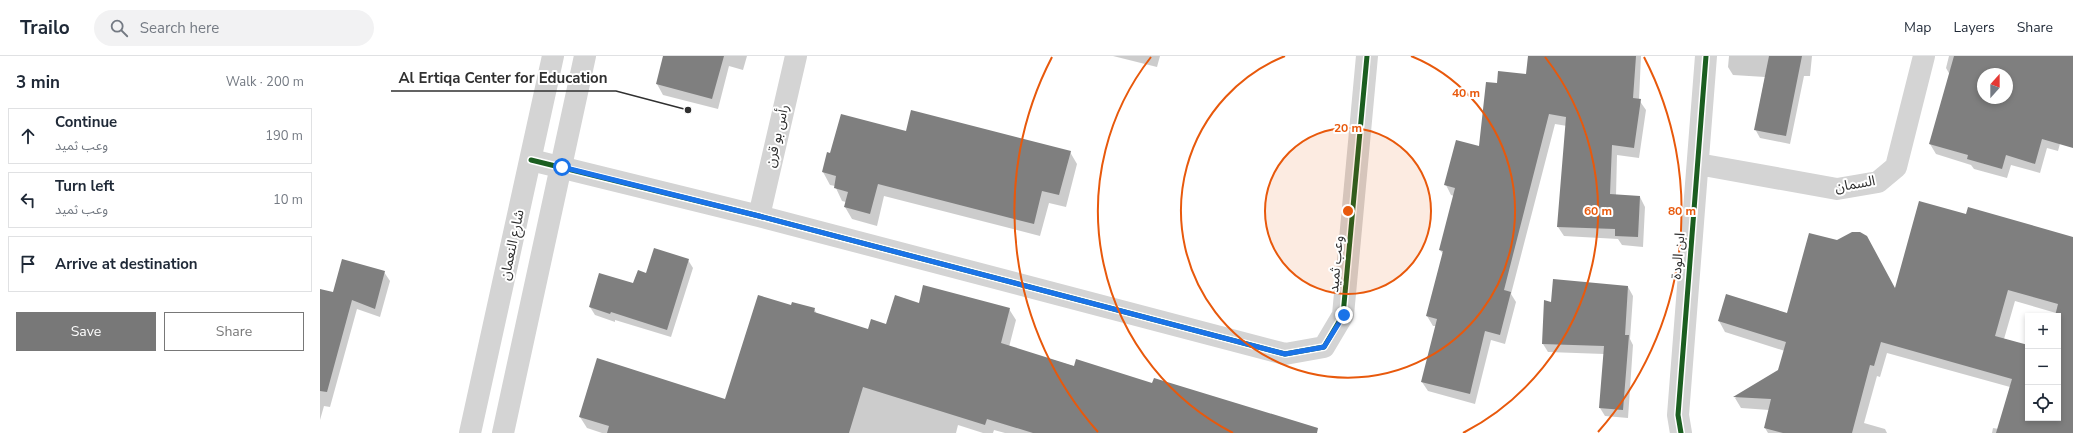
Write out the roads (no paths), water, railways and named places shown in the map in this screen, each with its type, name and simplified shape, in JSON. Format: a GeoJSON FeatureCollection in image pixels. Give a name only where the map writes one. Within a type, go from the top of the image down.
{"type":"FeatureCollection","features":[{"type":"Feature","properties":{"kind":"street","name":"شارع النعمان"},"geometry":{"type":"LineString","coordinates":[[470,433],[553,56]]}},
{"type":"Feature","properties":{"kind":"street"},"geometry":{"type":"LineString","coordinates":[[503,433],[585,56]]}},
{"type":"Feature","properties":{"kind":"street","name":"رأس بو قرن"},"geometry":{"type":"LineString","coordinates":[[759,216],[796,56]]}},
{"type":"Feature","properties":{"kind":"street","name":"وعب ثميد"},"geometry":{"type":"LineString","coordinates":[[530,160],[759,216],[1285,354],[1324,347],[1344,315],[1366,56]]}},
{"type":"Feature","properties":{"kind":"street","name":"ابن الودة"},"geometry":{"type":"LineString","coordinates":[[1681,433],[1678,414],[1706,56]]}},
{"type":"Feature","properties":{"kind":"street","name":"السمان"},"geometry":{"type":"LineString","coordinates":[[1698,164],[1837,190],[1878,182],[1896,167],[1924,56]]}},
{"type":"Feature","properties":{"kind":"place","name":"Al Ertiqa Center for Education"},"geometry":{"type":"Point","coordinates":[688,110]}}]}
